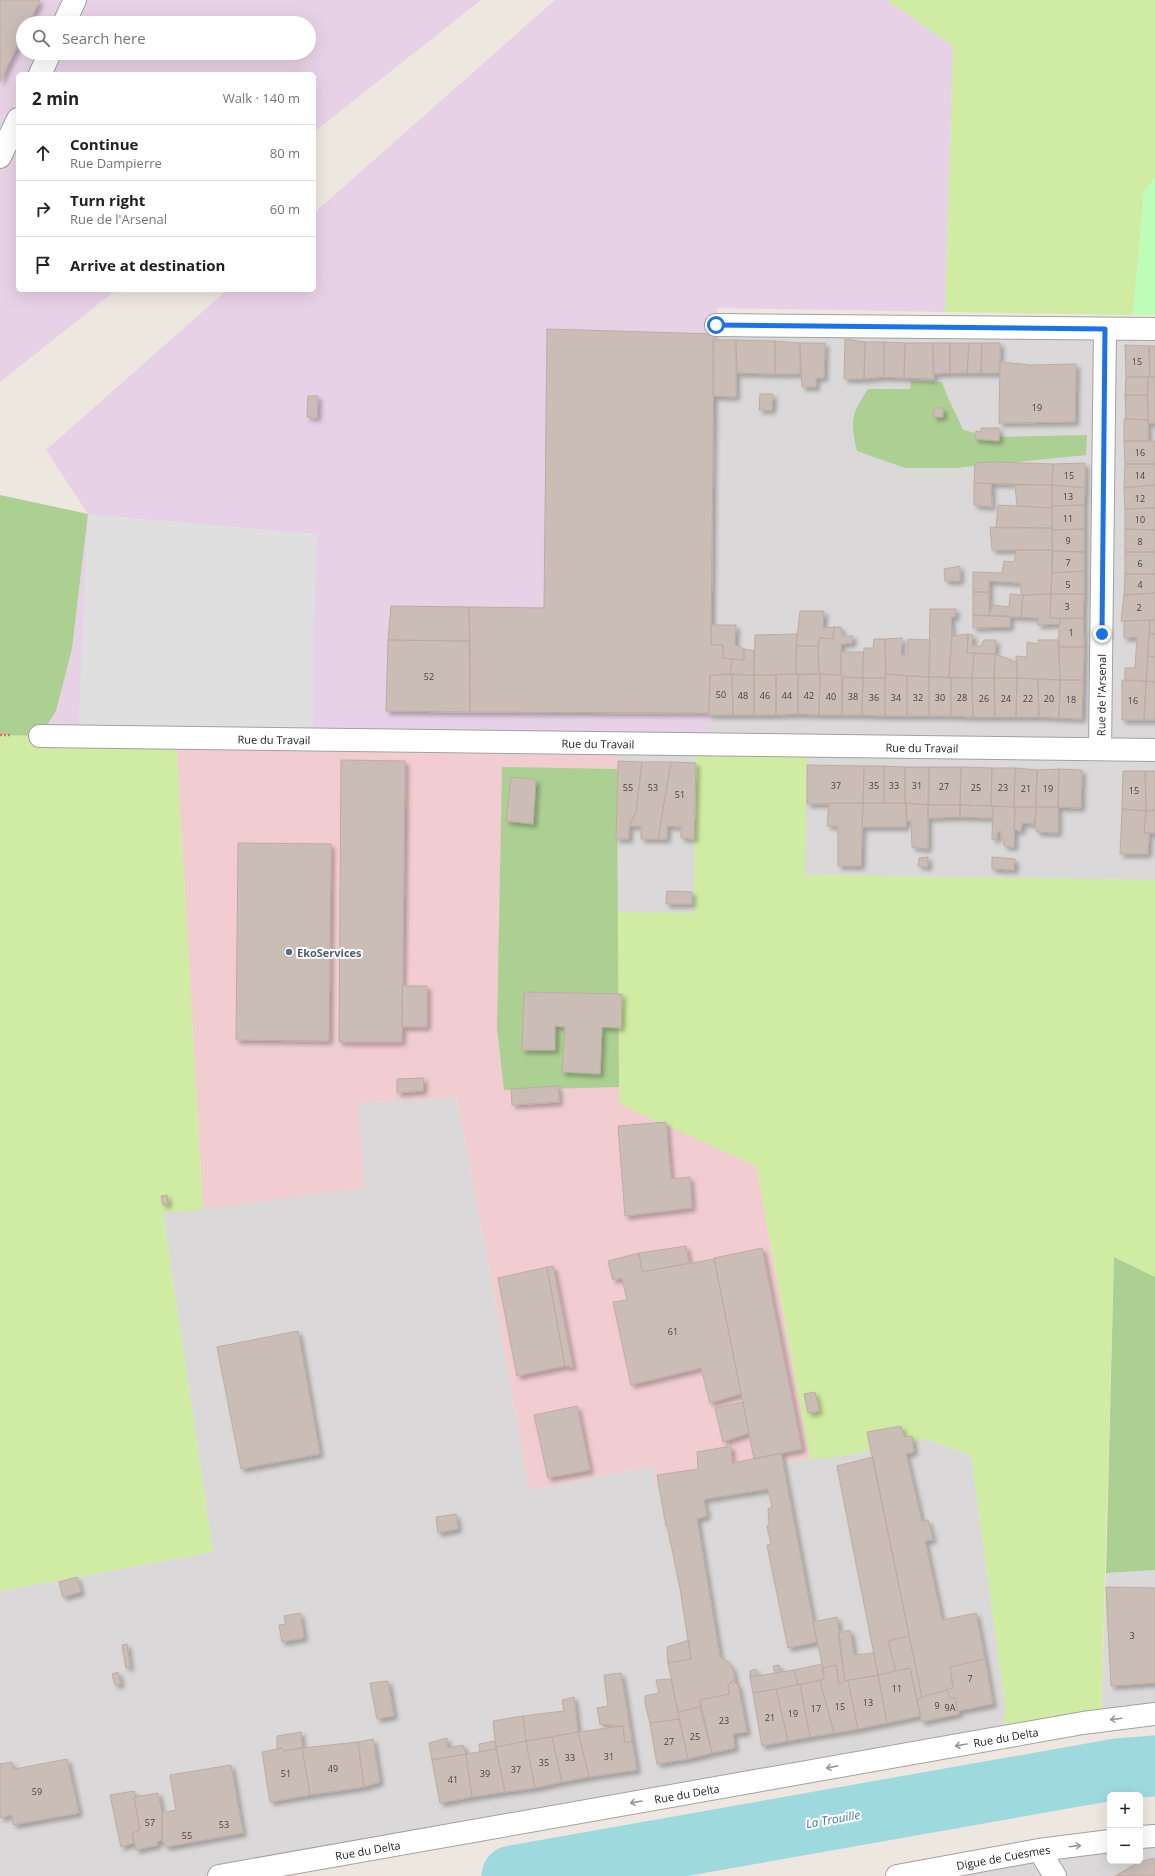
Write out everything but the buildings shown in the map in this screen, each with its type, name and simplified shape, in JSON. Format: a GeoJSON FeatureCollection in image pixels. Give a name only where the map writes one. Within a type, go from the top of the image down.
{"type":"FeatureCollection","features":[{"type":"Feature","properties":{"kind":"street"},"geometry":{"type":"LineString","coordinates":[[67,16],[75,0]]}},
{"type":"Feature","properties":{"kind":"street"},"geometry":{"type":"LineString","coordinates":[[41,72],[47,60]]}},
{"type":"Feature","properties":{"kind":"street"},"geometry":{"type":"LineString","coordinates":[[0,157],[16,123]]}},
{"type":"Feature","properties":{"kind":"street"},"geometry":{"type":"LineString","coordinates":[[716,325],[1155,329]]}},
{"type":"Feature","properties":{"kind":"street","name":"Rue de l'Arsenal"},"geometry":{"type":"LineString","coordinates":[[1100,749],[1105,329]]}},
{"type":"Feature","properties":{"kind":"street","name":"Rue du Travail"},"geometry":{"type":"LineString","coordinates":[[40,736],[1155,750]]}},
{"type":"Feature","properties":{"kind":"street","name":"Rue du Delta"},"geometry":{"type":"LineString","coordinates":[[219,1876],[1083,1723],[1155,1714]]}},
{"type":"Feature","properties":{"kind":"street"},"geometry":{"type":"LineString","coordinates":[[1143,1837],[1155,1836]]}},
{"type":"Feature","properties":{"kind":"street","name":"Digue de Cuesmes"},"geometry":{"type":"LineString","coordinates":[[897,1876],[1039,1850],[1107,1841]]}},
{"type":"Feature","properties":{"kind":"street"},"geometry":{"type":"LineString","coordinates":[[1039,1850],[1055,1876]]}},
{"type":"Feature","properties":{"kind":"shaded area"},"geometry":{"type":"Polygon","coordinates":[[[0,0],[481,0],[316,130],[316,72],[16,72],[16,292],[113,292],[0,382],[0,0]]]}},
{"type":"Feature","properties":{"kind":"shaded area"},"geometry":{"type":"Polygon","coordinates":[[[555,0],[887,0],[953,46],[945,312],[717,308],[711,714],[707,744],[40,736],[56,711],[72,649],[88,514],[46,450],[225,292],[316,292],[316,211],[555,0]]]}},
{"type":"Feature","properties":{"kind":"shaded area"},"geometry":{"type":"Polygon","coordinates":[[[716,325],[1155,329],[1155,880],[804,875],[807,746],[707,744],[711,714],[716,325]]]}},
{"type":"Feature","properties":{"kind":"shaded area"},"geometry":{"type":"Polygon","coordinates":[[[88,514],[317,534],[313,652],[313,740],[78,737],[88,514]]]}},
{"type":"Feature","properties":{"kind":"shaded area"},"geometry":{"type":"Polygon","coordinates":[[[176,738],[617,744],[619,1103],[756,1166],[810,1459],[781,1461],[655,1483],[654,1466],[529,1490],[457,1097],[358,1103],[364,1188],[203,1209],[176,738]]]}},
{"type":"Feature","properties":{"kind":"shaded area"},"geometry":{"type":"Polygon","coordinates":[[[617,744],[695,744],[694,913],[618,912],[617,744]]]}},
{"type":"Feature","properties":{"kind":"shaded area"},"geometry":{"type":"Polygon","coordinates":[[[457,1097],[529,1490],[655,1466],[655,1482],[781,1461],[844,1456],[925,1439],[971,1455],[1005,1705],[1004,1738],[219,1876],[0,1876],[0,1591],[213,1552],[163,1213],[364,1188],[357,1103],[457,1097]]]}},
{"type":"Feature","properties":{"kind":"shaded area"},"geometry":{"type":"Polygon","coordinates":[[[1155,1570],[1155,1714],[1101,1721],[1106,1573],[1155,1570]]]}},
{"type":"Feature","properties":{"kind":"shaded area"},"geometry":{"type":"Polygon","coordinates":[[[1155,1836],[1155,1876],[897,1876],[1107,1841],[1107,1864],[1143,1864],[1143,1837],[1155,1836]]]}},
{"type":"Feature","properties":{"kind":"green space"},"geometry":{"type":"Polygon","coordinates":[[[887,0],[1155,0],[1155,178],[1144,191],[1133,315],[945,312],[953,46],[887,0]]]}},
{"type":"Feature","properties":{"kind":"green space"},"geometry":{"type":"Polygon","coordinates":[[[1155,178],[1155,315],[1133,315],[1144,191],[1155,178]]]}},
{"type":"Feature","properties":{"kind":"green space"},"geometry":{"type":"Polygon","coordinates":[[[911,381],[942,382],[963,430],[992,437],[1087,435],[1086,455],[955,468],[905,468],[857,451],[853,432],[855,412],[868,389],[910,389],[911,381]]]}},
{"type":"Feature","properties":{"kind":"green space"},"geometry":{"type":"Polygon","coordinates":[[[0,495],[88,514],[72,649],[56,711],[40,736],[0,735],[0,495]]]}},
{"type":"Feature","properties":{"kind":"green space"},"geometry":{"type":"Polygon","coordinates":[[[0,735],[176,738],[203,1209],[163,1213],[213,1552],[0,1591],[0,735]]]}},
{"type":"Feature","properties":{"kind":"green space"},"geometry":{"type":"Polygon","coordinates":[[[695,744],[807,746],[805,875],[1155,880],[1155,1277],[1114,1257],[1101,1721],[1004,1738],[1005,1705],[971,1455],[925,1439],[844,1456],[810,1459],[756,1166],[619,1104],[618,912],[694,913],[695,744]]]}},
{"type":"Feature","properties":{"kind":"green space"},"geometry":{"type":"Polygon","coordinates":[[[502,767],[617,769],[619,1087],[504,1090],[497,1028],[502,767]]]}},
{"type":"Feature","properties":{"kind":"green space"},"geometry":{"type":"Polygon","coordinates":[[[1114,1257],[1155,1277],[1155,1570],[1106,1573],[1114,1257]]]}},
{"type":"Feature","properties":{"kind":"waterway","name":"La Trouille"},"geometry":{"type":"LineString","coordinates":[[512,1876],[1117,1769],[1155,1766]]}},
{"type":"Feature","properties":{"kind":"place","name":"EkoServices"},"geometry":{"type":"Point","coordinates":[289,952]}},
{"type":"Feature","properties":{"kind":"route"},"geometry":{"type":"LineString","coordinates":[[716,325],[1105,329],[1102,634]]}}]}
